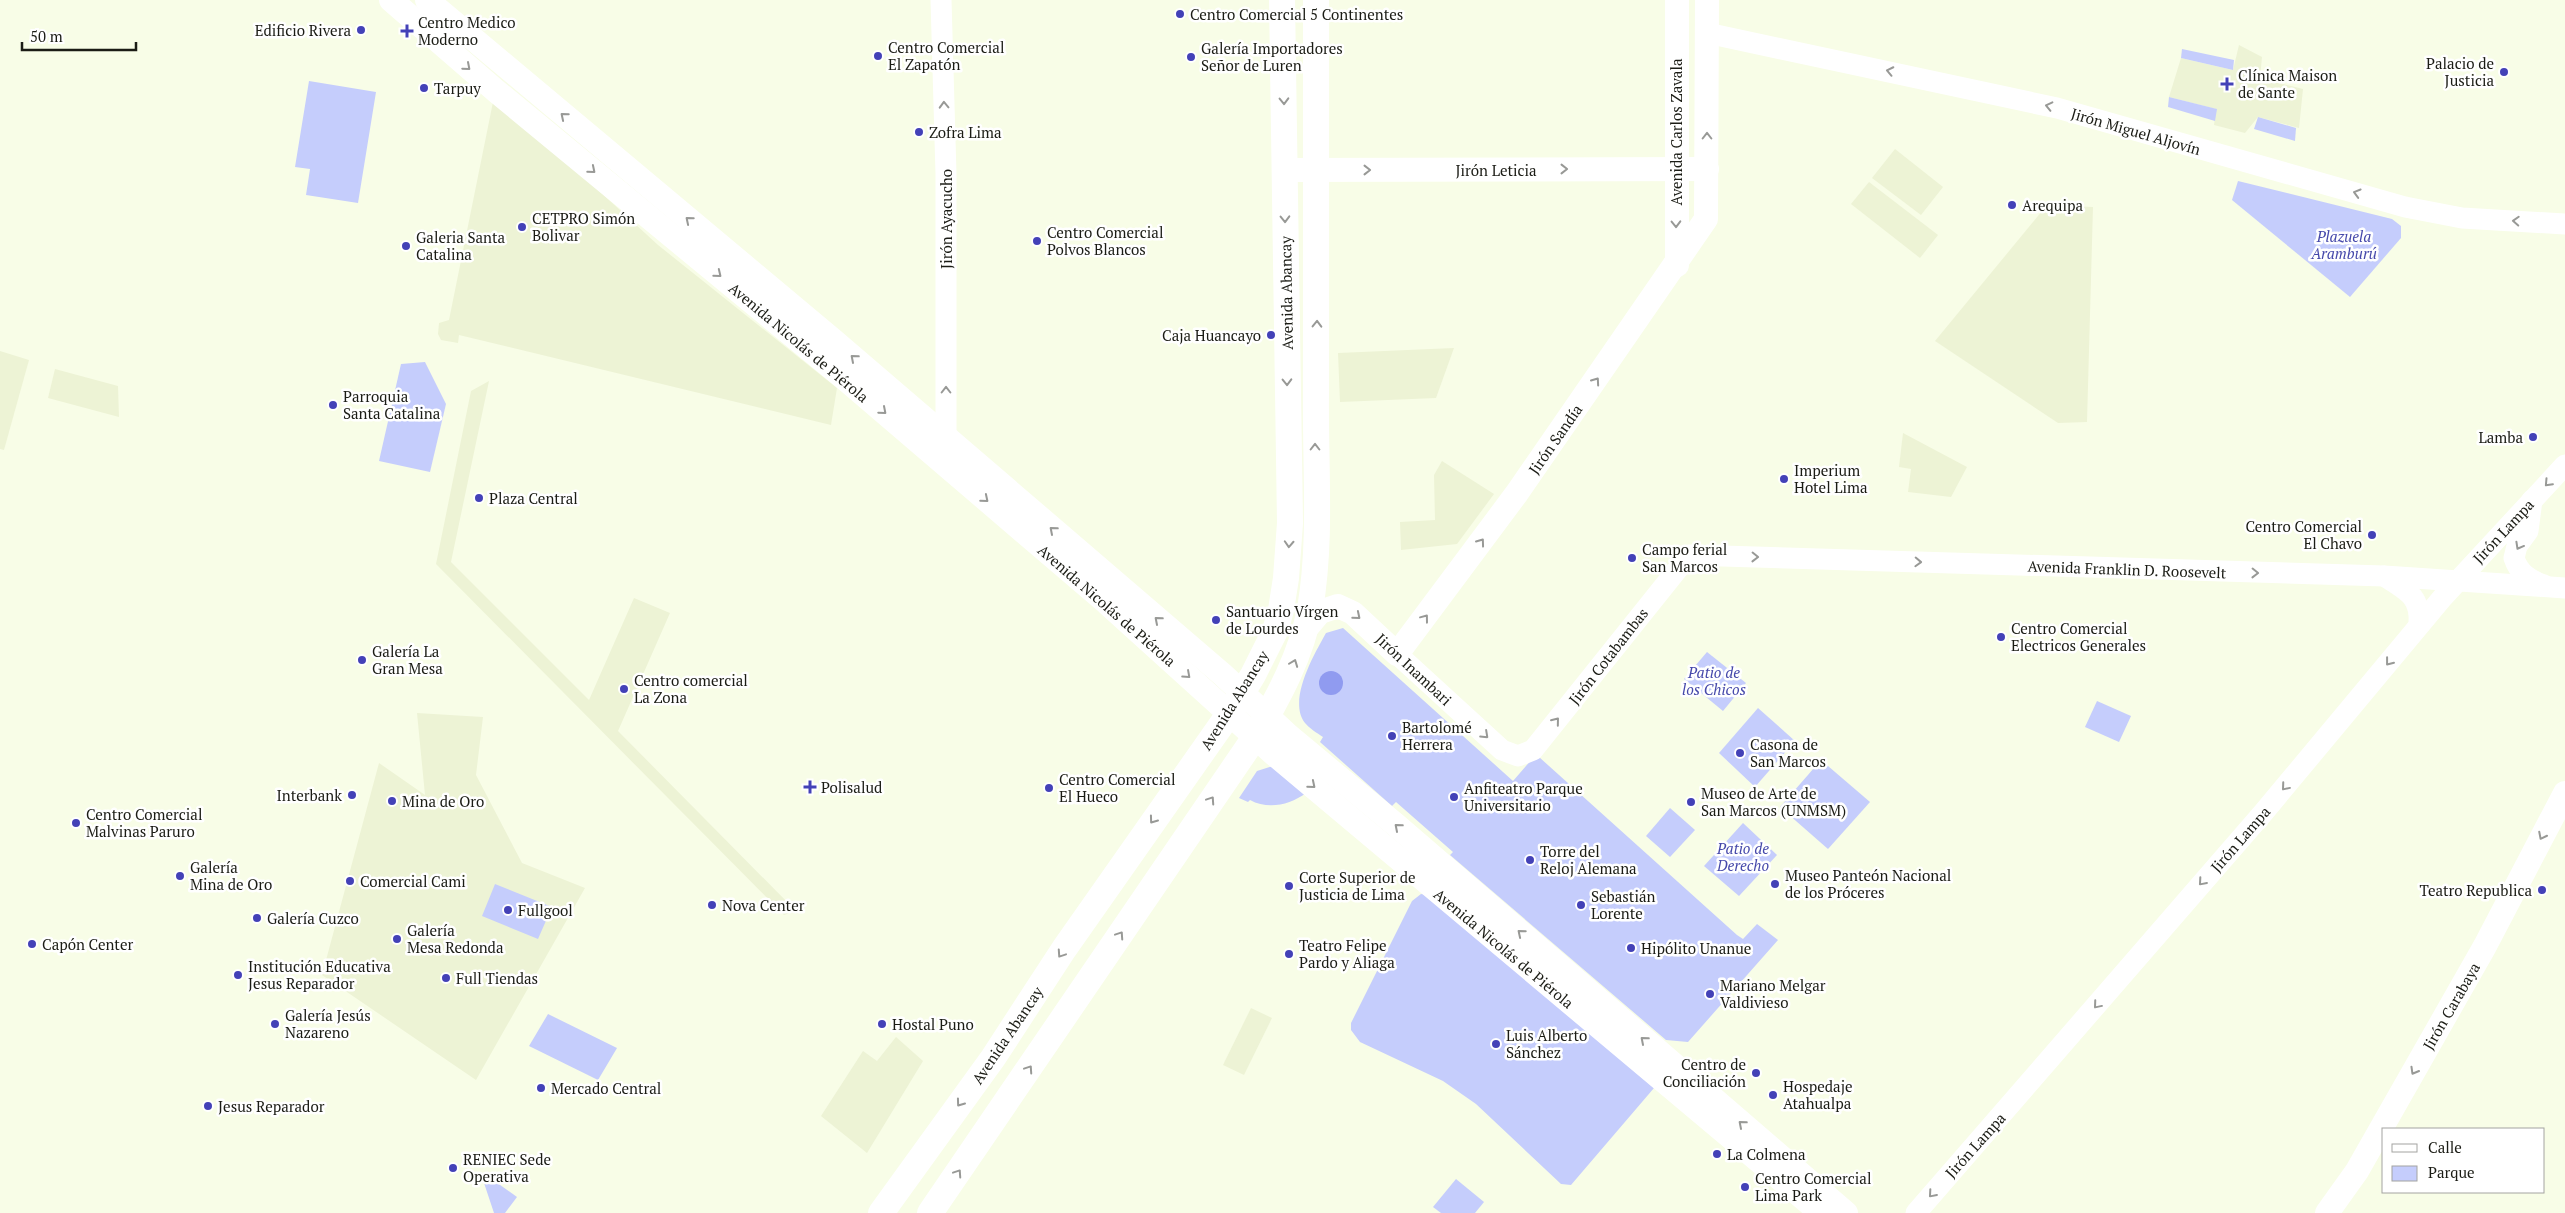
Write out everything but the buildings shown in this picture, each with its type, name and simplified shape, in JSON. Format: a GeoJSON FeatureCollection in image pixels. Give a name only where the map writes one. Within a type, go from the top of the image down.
{"type":"FeatureCollection","features":[{"type":"Feature","properties":{"kind":"main road","name":"Avenida Nicolás de Piérola"},"geometry":{"type":"LineString","coordinates":[[391,0],[496,91],[844,378],[1107,603],[1236,703]]}},
{"type":"Feature","properties":{"kind":"main road","name":"Avenida Nicolás de Piérola"},"geometry":{"type":"LineString","coordinates":[[427,0],[834,341],[946,438],[1261,727],[1821,1213]]}},
{"type":"Feature","properties":{"kind":"main road","name":"Avenida Abancay"},"geometry":{"type":"LineString","coordinates":[[881,1213],[992,1058],[1125,860],[1236,703],[1275,631],[1281,610],[1288,560],[1290,523],[1282,0]]}},
{"type":"Feature","properties":{"kind":"main road","name":"Avenida Abancay"},"geometry":{"type":"LineString","coordinates":[[930,1213],[1261,727],[1290,674],[1304,631],[1310,608],[1316,550],[1318,170],[1316,0]]}},
{"type":"Feature","properties":{"kind":"main road","name":"Avenida Carlos Zavala"},"geometry":{"type":"LineString","coordinates":[[1677,0],[1677,265]]}},
{"type":"Feature","properties":{"kind":"main road","name":"Avenida Carlos Zavala"},"geometry":{"type":"LineString","coordinates":[[1706,220],[1707,0]]}},
{"type":"Feature","properties":{"kind":"main road","name":"Jirón Leticia"},"geometry":{"type":"LineString","coordinates":[[1286,170],[1707,169]]}},
{"type":"Feature","properties":{"kind":"main road","name":"Jirón Sandía"},"geometry":{"type":"LineString","coordinates":[[1397,654],[1517,493],[1677,265],[1706,220]]}},
{"type":"Feature","properties":{"kind":"main road","name":"Jirón Inambari"},"geometry":{"type":"LineString","coordinates":[[1304,631],[1320,612],[1338,606],[1353,613],[1397,654]]}},
{"type":"Feature","properties":{"kind":"main road","name":"Avenida Nicolás de Piérola"},"geometry":{"type":"LineString","coordinates":[[1261,727],[1846,1213]]}},
{"type":"Feature","properties":{"kind":"main road","name":"Jirón Carabaya"},"geometry":{"type":"LineString","coordinates":[[2327,1213],[2357,1171],[2480,954],[2565,793]]}},
{"type":"Feature","properties":{"kind":"street","name":"Jirón Ayacucho"},"geometry":{"type":"LineString","coordinates":[[941,0],[946,174],[946,438]]}},
{"type":"Feature","properties":{"kind":"street","name":"Jirón Miguel Aljovín"},"geometry":{"type":"LineString","coordinates":[[1707,33],[2057,108],[2405,207],[2462,218],[2565,224]]}},
{"type":"Feature","properties":{"kind":"street","name":"Jirón Lampa"},"geometry":{"type":"LineString","coordinates":[[1916,1213],[2263,813],[2419,624],[2565,465]]}},
{"type":"Feature","properties":{"kind":"street"},"geometry":{"type":"LineString","coordinates":[[2532,500],[2528,530],[2517,546],[2514,558],[2520,571],[2530,580],[2557,587]]}},
{"type":"Feature","properties":{"kind":"street","name":"Avenida Franklin D. Roosevelt"},"geometry":{"type":"LineString","coordinates":[[1689,555],[2384,576],[2557,587]]}},
{"type":"Feature","properties":{"kind":"street","name":"Jirón Cotabambas"},"geometry":{"type":"LineString","coordinates":[[1525,755],[1533,750],[1689,555]]}},
{"type":"Feature","properties":{"kind":"street"},"geometry":{"type":"LineString","coordinates":[[2384,576],[2404,589],[2416,601],[2419,624]]}},
{"type":"Feature","properties":{"kind":"street","name":"Jirón Inambari"},"geometry":{"type":"LineString","coordinates":[[1397,654],[1502,750],[1518,756],[1525,755]]}},
{"type":"Feature","properties":{"kind":"shaded area","name":"Clínica Maison de Sante"},"geometry":{"type":"Polygon","coordinates":[[[2239,45],[2262,57],[2260,78],[2303,89],[2299,128],[2258,117],[2245,133],[2214,125],[2216,109],[2169,97],[2181,58],[2233,70],[2239,45]]]}},
{"type":"Feature","properties":{"kind":"shaded area"},"geometry":{"type":"Polygon","coordinates":[[[493,102],[597,189],[658,245],[837,388],[831,425],[459,335],[458,343],[441,340],[438,334],[439,323],[449,320],[493,102]]]}},
{"type":"Feature","properties":{"kind":"shaded area"},"geometry":{"type":"Polygon","coordinates":[[[1895,149],[1943,187],[1921,215],[1872,178],[1895,149]]]}},
{"type":"Feature","properties":{"kind":"shaded area"},"geometry":{"type":"Polygon","coordinates":[[[1869,182],[1938,235],[1920,258],[1851,204],[1869,182]]]}},
{"type":"Feature","properties":{"kind":"shaded area"},"geometry":{"type":"Polygon","coordinates":[[[2047,205],[2093,207],[2087,422],[2058,423],[1935,341],[2047,205]]]}},
{"type":"Feature","properties":{"kind":"shaded area"},"geometry":{"type":"Polygon","coordinates":[[[1454,348],[1436,398],[1340,402],[1338,353],[1454,348]]]}},
{"type":"Feature","properties":{"kind":"shaded area"},"geometry":{"type":"Polygon","coordinates":[[[0,351],[29,360],[4,450],[0,449],[0,351]]]}},
{"type":"Feature","properties":{"kind":"shaded area"},"geometry":{"type":"Polygon","coordinates":[[[55,369],[118,386],[119,417],[48,398],[55,369]]]}},
{"type":"Feature","properties":{"kind":"shaded area"},"geometry":{"type":"Polygon","coordinates":[[[489,381],[451,562],[589,700],[634,598],[670,613],[618,731],[796,911],[784,915],[436,564],[471,391],[489,381]]]}},
{"type":"Feature","properties":{"kind":"shaded area"},"geometry":{"type":"Polygon","coordinates":[[[1903,433],[1967,467],[1951,497],[1908,492],[1911,469],[1899,467],[1903,433]]]}},
{"type":"Feature","properties":{"kind":"shaded area"},"geometry":{"type":"Polygon","coordinates":[[[1442,461],[1494,494],[1457,544],[1401,550],[1400,522],[1435,520],[1434,475],[1442,461]]]}},
{"type":"Feature","properties":{"kind":"shaded area"},"geometry":{"type":"Polygon","coordinates":[[[417,713],[483,717],[476,775],[522,863],[585,888],[476,1080],[322,975],[379,763],[425,795],[417,713]]]}},
{"type":"Feature","properties":{"kind":"shaded area"},"geometry":{"type":"Polygon","coordinates":[[[1251,1008],[1272,1018],[1244,1075],[1223,1065],[1251,1008]]]}},
{"type":"Feature","properties":{"kind":"shaded area"},"geometry":{"type":"Polygon","coordinates":[[[896,1037],[923,1061],[867,1153],[821,1116],[863,1051],[877,1061],[896,1037]]]}},
{"type":"Feature","properties":{"kind":"green space"},"geometry":{"type":"Polygon","coordinates":[[[2182,49],[2234,60],[2233,70],[2181,58],[2182,49]]]}},
{"type":"Feature","properties":{"kind":"green space"},"geometry":{"type":"Polygon","coordinates":[[[309,81],[376,92],[358,203],[306,195],[310,169],[295,167],[309,81]]]}},
{"type":"Feature","properties":{"kind":"green space"},"geometry":{"type":"Polygon","coordinates":[[[2169,97],[2217,109],[2215,121],[2168,107],[2169,97]]]}},
{"type":"Feature","properties":{"kind":"green space"},"geometry":{"type":"Polygon","coordinates":[[[2258,117],[2296,128],[2295,141],[2254,129],[2258,117]]]}},
{"type":"Feature","properties":{"kind":"green space","name":"Plazuela Aramburú"},"geometry":{"type":"Polygon","coordinates":[[[2238,181],[2392,219],[2401,226],[2401,238],[2350,297],[2232,200],[2238,181]]]}},
{"type":"Feature","properties":{"kind":"green space"},"geometry":{"type":"Polygon","coordinates":[[[425,362],[446,404],[430,472],[379,461],[401,364],[425,362]]]}},
{"type":"Feature","properties":{"kind":"green space"},"geometry":{"type":"Polygon","coordinates":[[[1343,628],[1513,781],[1533,758],[1539,757],[1737,935],[1743,939],[1757,924],[1778,940],[1688,1042],[1666,1040],[1450,855],[1453,852],[1396,802],[1392,806],[1320,742],[1323,737],[1305,723],[1300,713],[1301,690],[1310,664],[1326,633],[1343,628]]]}},
{"type":"Feature","properties":{"kind":"green space","name":"Patio de los Chicos"},"geometry":{"type":"Polygon","coordinates":[[[1707,652],[1746,683],[1723,711],[1684,679],[1707,652]]]}},
{"type":"Feature","properties":{"kind":"green space"},"geometry":{"type":"Polygon","coordinates":[[[2097,701],[2131,716],[2119,742],[2085,727],[2097,701]]]}},
{"type":"Feature","properties":{"kind":"green space"},"geometry":{"type":"Polygon","coordinates":[[[1758,708],[1795,741],[1755,787],[1719,753],[1758,708]]]}},
{"type":"Feature","properties":{"kind":"green space"},"geometry":{"type":"Polygon","coordinates":[[[1821,760],[1870,802],[1828,849],[1780,807],[1821,760]]]}},
{"type":"Feature","properties":{"kind":"green space"},"geometry":{"type":"Polygon","coordinates":[[[1276,765],[1306,793],[1293,801],[1279,805],[1264,805],[1239,798],[1257,771],[1276,765]]]}},
{"type":"Feature","properties":{"kind":"green space"},"geometry":{"type":"Polygon","coordinates":[[[1670,808],[1695,830],[1670,857],[1646,836],[1670,808]]]}},
{"type":"Feature","properties":{"kind":"green space","name":"Patio de Derecho"},"geometry":{"type":"Polygon","coordinates":[[[1743,823],[1777,855],[1739,896],[1704,866],[1743,823]]]}},
{"type":"Feature","properties":{"kind":"green space"},"geometry":{"type":"Polygon","coordinates":[[[495,884],[552,907],[538,939],[482,916],[495,884]]]}},
{"type":"Feature","properties":{"kind":"green space"},"geometry":{"type":"Polygon","coordinates":[[[1421,894],[1429,895],[1654,1088],[1571,1185],[1561,1184],[1476,1104],[1443,1081],[1360,1042],[1351,1030],[1351,1023],[1412,901],[1421,894]]]}},
{"type":"Feature","properties":{"kind":"green space"},"geometry":{"type":"Polygon","coordinates":[[[548,1014],[617,1048],[598,1080],[529,1046],[548,1014]]]}},
{"type":"Feature","properties":{"kind":"green space"},"geometry":{"type":"Polygon","coordinates":[[[486,1175],[517,1197],[505,1213],[494,1213],[483,1180],[486,1175]]]}},
{"type":"Feature","properties":{"kind":"green space"},"geometry":{"type":"Polygon","coordinates":[[[1456,1179],[1484,1202],[1475,1213],[1441,1213],[1433,1207],[1456,1179]]]}},
{"type":"Feature","properties":{"kind":"water"},"geometry":{"type":"Polygon","coordinates":[[[1331,671],[1336,672],[1342,678],[1342,688],[1336,694],[1331,695],[1326,694],[1320,688],[1319,683],[1320,678],[1326,672],[1331,671]]]}},
{"type":"Feature","properties":{"kind":"place","name":"Centro Comercial 5 Continentes"},"geometry":{"type":"Point","coordinates":[1180,14]}},
{"type":"Feature","properties":{"kind":"place","name":"Edificio Rivera"},"geometry":{"type":"Point","coordinates":[361,30]}},
{"type":"Feature","properties":{"kind":"place","name":"Centro Medico Moderno"},"geometry":{"type":"Point","coordinates":[407,31]}},
{"type":"Feature","properties":{"kind":"place","name":"Centro Comercial El Zapatón"},"geometry":{"type":"Point","coordinates":[878,56]}},
{"type":"Feature","properties":{"kind":"place","name":"Galería Importadores Señor de Luren"},"geometry":{"type":"Point","coordinates":[1191,57]}},
{"type":"Feature","properties":{"kind":"place","name":"Palacio de Justicia"},"geometry":{"type":"Point","coordinates":[2504,72]}},
{"type":"Feature","properties":{"kind":"place","name":"Clínica Maison de Sante"},"geometry":{"type":"Point","coordinates":[2227,84]}},
{"type":"Feature","properties":{"kind":"place","name":"Tarpuy"},"geometry":{"type":"Point","coordinates":[424,88]}},
{"type":"Feature","properties":{"kind":"place","name":"Zofra Lima"},"geometry":{"type":"Point","coordinates":[919,132]}},
{"type":"Feature","properties":{"kind":"place","name":"Arequipa"},"geometry":{"type":"Point","coordinates":[2012,205]}},
{"type":"Feature","properties":{"kind":"place","name":"CETPRO Simón Bolivar"},"geometry":{"type":"Point","coordinates":[522,227]}},
{"type":"Feature","properties":{"kind":"place","name":"Centro Comercial Polvos Blancos"},"geometry":{"type":"Point","coordinates":[1037,241]}},
{"type":"Feature","properties":{"kind":"place","name":"Galeria Santa Catalina"},"geometry":{"type":"Point","coordinates":[406,246]}},
{"type":"Feature","properties":{"kind":"place","name":"Caja Huancayo"},"geometry":{"type":"Point","coordinates":[1271,335]}},
{"type":"Feature","properties":{"kind":"place","name":"Parroquia Santa Catalina"},"geometry":{"type":"Point","coordinates":[333,405]}},
{"type":"Feature","properties":{"kind":"place","name":"Lamba"},"geometry":{"type":"Point","coordinates":[2533,437]}},
{"type":"Feature","properties":{"kind":"place","name":"Imperium Hotel Lima"},"geometry":{"type":"Point","coordinates":[1784,479]}},
{"type":"Feature","properties":{"kind":"place","name":"Plaza Central"},"geometry":{"type":"Point","coordinates":[479,498]}},
{"type":"Feature","properties":{"kind":"place","name":"Centro Comercial El Chavo"},"geometry":{"type":"Point","coordinates":[2372,535]}},
{"type":"Feature","properties":{"kind":"place","name":"Campo ferial San Marcos"},"geometry":{"type":"Point","coordinates":[1632,558]}},
{"type":"Feature","properties":{"kind":"place","name":"Santuario Vírgen de Lourdes"},"geometry":{"type":"Point","coordinates":[1216,620]}},
{"type":"Feature","properties":{"kind":"place","name":"Centro Comercial Electricos Generales"},"geometry":{"type":"Point","coordinates":[2001,637]}},
{"type":"Feature","properties":{"kind":"place","name":"Galería La Gran Mesa"},"geometry":{"type":"Point","coordinates":[362,660]}},
{"type":"Feature","properties":{"kind":"place","name":"Centro comercial La Zona"},"geometry":{"type":"Point","coordinates":[624,689]}},
{"type":"Feature","properties":{"kind":"place","name":"Bartolomé Herrera"},"geometry":{"type":"Point","coordinates":[1392,736]}},
{"type":"Feature","properties":{"kind":"place","name":"Casona de San Marcos"},"geometry":{"type":"Point","coordinates":[1740,753]}},
{"type":"Feature","properties":{"kind":"place","name":"Polisalud"},"geometry":{"type":"Point","coordinates":[810,787]}},
{"type":"Feature","properties":{"kind":"place","name":"Centro Comercial El Hueco"},"geometry":{"type":"Point","coordinates":[1049,788]}},
{"type":"Feature","properties":{"kind":"place","name":"Interbank"},"geometry":{"type":"Point","coordinates":[352,795]}},
{"type":"Feature","properties":{"kind":"place","name":"Anfiteatro Parque Universitario"},"geometry":{"type":"Point","coordinates":[1454,797]}},
{"type":"Feature","properties":{"kind":"place","name":"Mina de Oro"},"geometry":{"type":"Point","coordinates":[392,801]}},
{"type":"Feature","properties":{"kind":"place","name":"Museo de Arte de San Marcos (UNMSM)"},"geometry":{"type":"Point","coordinates":[1691,802]}},
{"type":"Feature","properties":{"kind":"place","name":"Centro Comercial Malvinas Paruro"},"geometry":{"type":"Point","coordinates":[76,823]}},
{"type":"Feature","properties":{"kind":"place","name":"Torre del Reloj Alemana"},"geometry":{"type":"Point","coordinates":[1530,860]}},
{"type":"Feature","properties":{"kind":"place","name":"Galería Mina de Oro"},"geometry":{"type":"Point","coordinates":[180,876]}},
{"type":"Feature","properties":{"kind":"place","name":"Comercial Cami"},"geometry":{"type":"Point","coordinates":[350,881]}},
{"type":"Feature","properties":{"kind":"place","name":"Museo Panteón Nacional de los Próceres"},"geometry":{"type":"Point","coordinates":[1775,884]}},
{"type":"Feature","properties":{"kind":"place","name":"Corte Superior de Justicia de Lima"},"geometry":{"type":"Point","coordinates":[1289,886]}},
{"type":"Feature","properties":{"kind":"place","name":"Teatro Republica"},"geometry":{"type":"Point","coordinates":[2542,890]}},
{"type":"Feature","properties":{"kind":"place","name":"Nova Center"},"geometry":{"type":"Point","coordinates":[712,905]}},
{"type":"Feature","properties":{"kind":"place","name":"Sebastián Lorente"},"geometry":{"type":"Point","coordinates":[1581,905]}},
{"type":"Feature","properties":{"kind":"place","name":"Fullgool"},"geometry":{"type":"Point","coordinates":[508,910]}},
{"type":"Feature","properties":{"kind":"place","name":"Galería Cuzco"},"geometry":{"type":"Point","coordinates":[257,918]}},
{"type":"Feature","properties":{"kind":"place","name":"Galería Mesa Redonda"},"geometry":{"type":"Point","coordinates":[397,939]}},
{"type":"Feature","properties":{"kind":"place","name":"Capón Center"},"geometry":{"type":"Point","coordinates":[32,944]}},
{"type":"Feature","properties":{"kind":"place","name":"Hipólito Unanue"},"geometry":{"type":"Point","coordinates":[1631,948]}},
{"type":"Feature","properties":{"kind":"place","name":"Teatro Felipe Pardo y Aliaga"},"geometry":{"type":"Point","coordinates":[1289,954]}},
{"type":"Feature","properties":{"kind":"place","name":"Institución Educativa Jesus Reparador"},"geometry":{"type":"Point","coordinates":[238,975]}},
{"type":"Feature","properties":{"kind":"place","name":"Full Tiendas"},"geometry":{"type":"Point","coordinates":[446,978]}},
{"type":"Feature","properties":{"kind":"place","name":"Mariano Melgar Valdivieso"},"geometry":{"type":"Point","coordinates":[1710,994]}},
{"type":"Feature","properties":{"kind":"place","name":"Galería Jesús Nazareno"},"geometry":{"type":"Point","coordinates":[275,1024]}},
{"type":"Feature","properties":{"kind":"place","name":"Hostal Puno"},"geometry":{"type":"Point","coordinates":[882,1024]}},
{"type":"Feature","properties":{"kind":"place","name":"Luis Alberto Sánchez"},"geometry":{"type":"Point","coordinates":[1496,1044]}},
{"type":"Feature","properties":{"kind":"place","name":"Centro de Conciliación"},"geometry":{"type":"Point","coordinates":[1756,1073]}},
{"type":"Feature","properties":{"kind":"place","name":"Mercado Central"},"geometry":{"type":"Point","coordinates":[541,1088]}},
{"type":"Feature","properties":{"kind":"place","name":"Hospedaje Atahualpa"},"geometry":{"type":"Point","coordinates":[1773,1095]}},
{"type":"Feature","properties":{"kind":"place","name":"Jesus Reparador"},"geometry":{"type":"Point","coordinates":[208,1106]}},
{"type":"Feature","properties":{"kind":"place","name":"La Colmena"},"geometry":{"type":"Point","coordinates":[1717,1154]}},
{"type":"Feature","properties":{"kind":"place","name":"RENIEC Sede Operativa"},"geometry":{"type":"Point","coordinates":[453,1168]}},
{"type":"Feature","properties":{"kind":"place","name":"Centro Comercial Lima Park"},"geometry":{"type":"Point","coordinates":[1745,1187]}}]}
